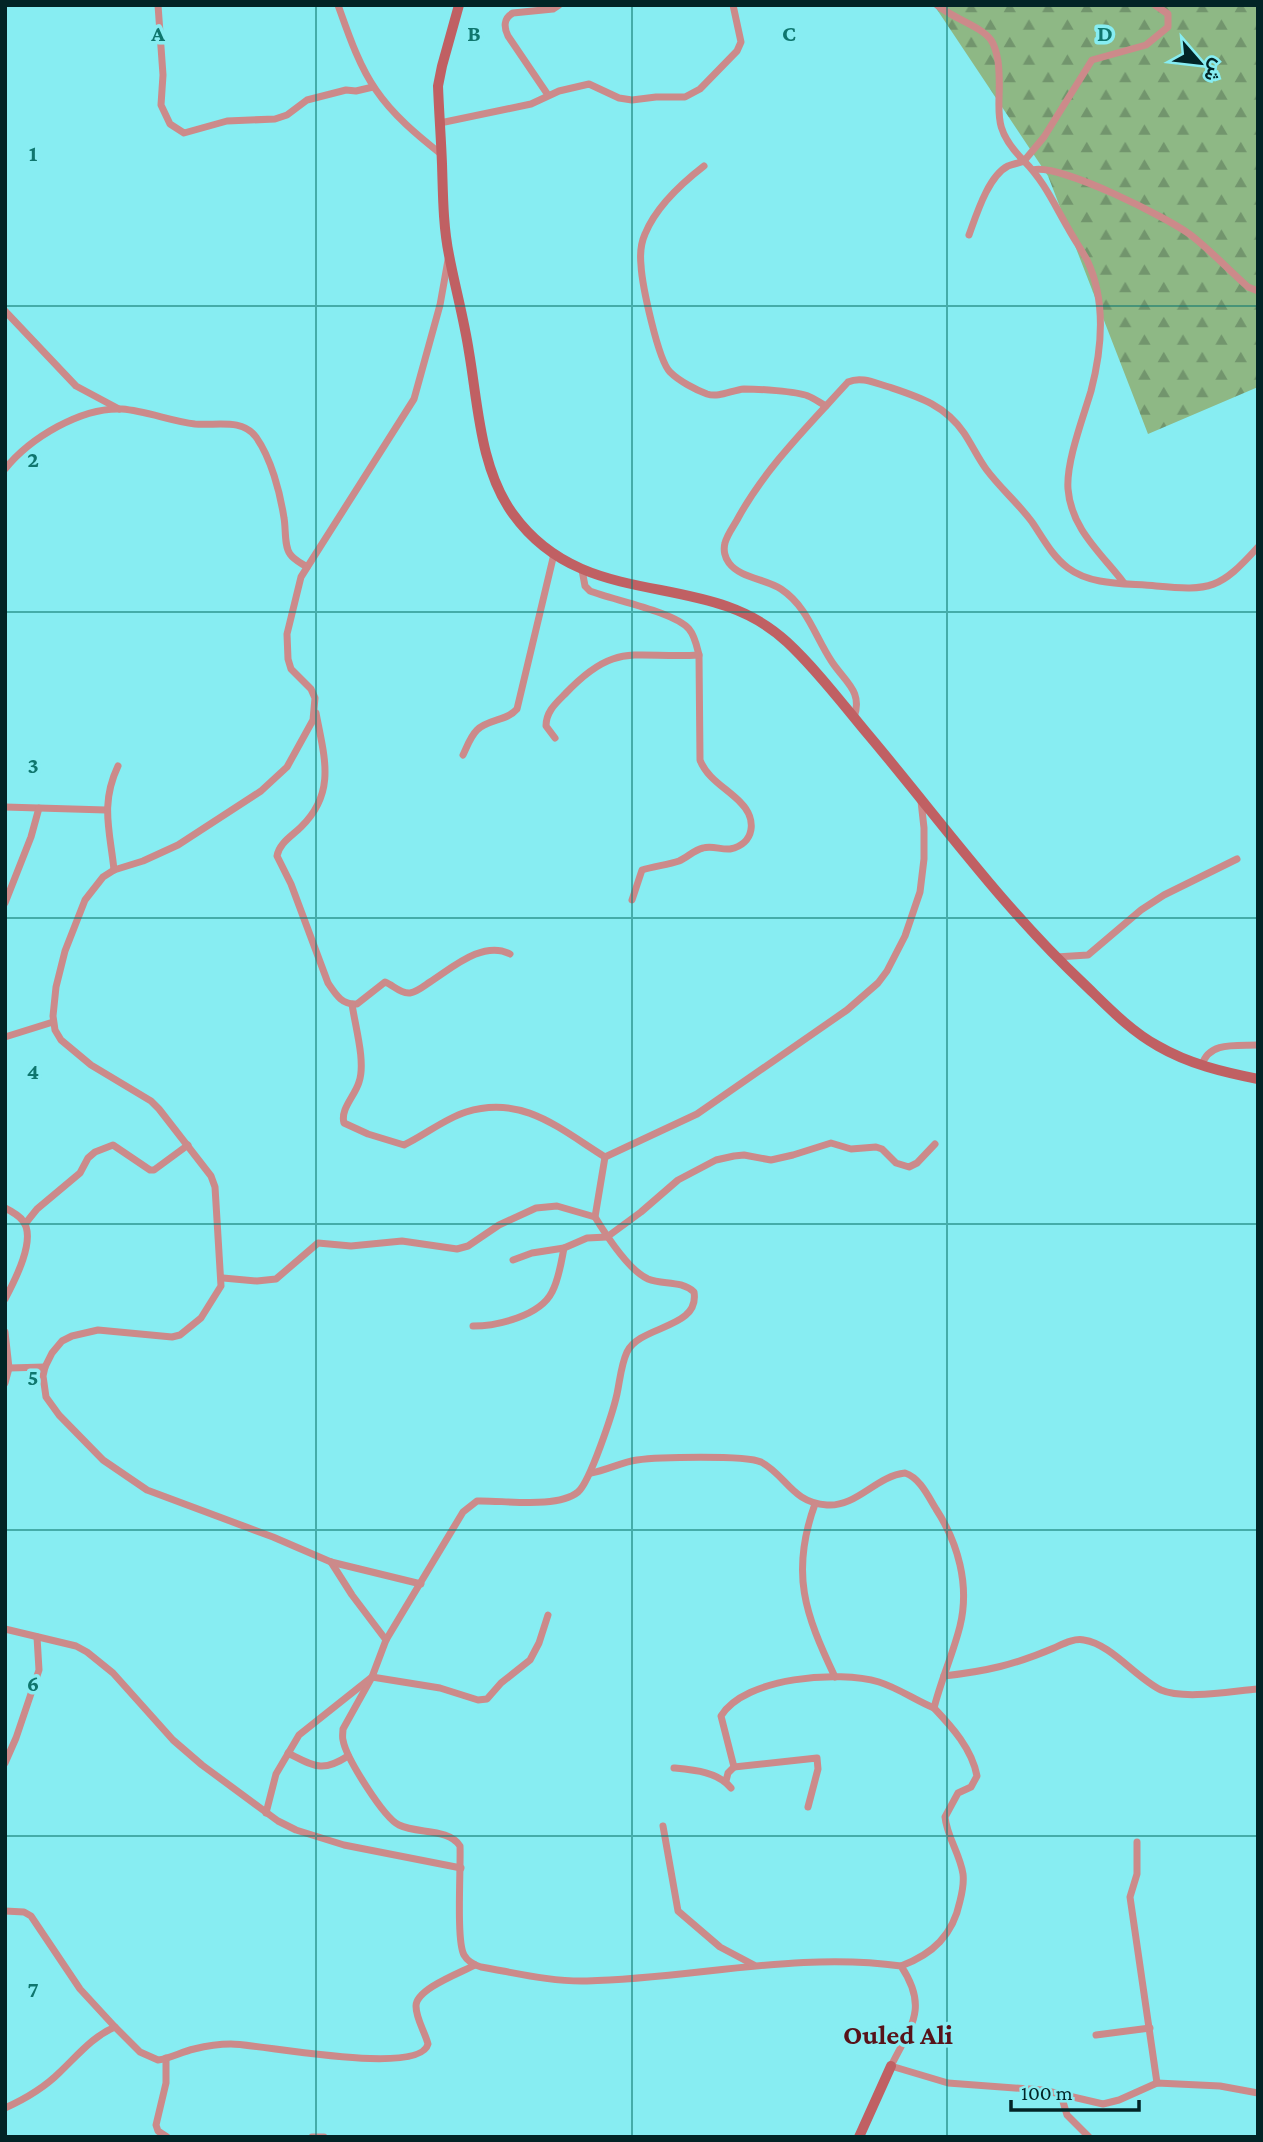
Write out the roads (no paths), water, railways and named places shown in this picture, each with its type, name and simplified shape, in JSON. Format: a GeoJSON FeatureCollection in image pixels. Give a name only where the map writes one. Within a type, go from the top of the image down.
{"type":"FeatureCollection","features":[{"type":"Feature","properties":{"kind":"street"},"geometry":{"type":"LineString","coordinates":[[158,5],[163,75],[161,105],[170,124],[184,132],[227,121],[275,119],[287,116],[307,100],[346,90],[373,87]]}},
{"type":"Feature","properties":{"kind":"street"},"geometry":{"type":"LineString","coordinates":[[338,5],[373,87],[416,134],[442,155]]}},
{"type":"Feature","properties":{"kind":"street"},"geometry":{"type":"LineString","coordinates":[[459,5],[438,86],[449,256],[467,333],[485,445],[501,494],[513,514],[554,554],[582,570],[637,586],[720,603],[764,623],[786,640],[854,718],[1055,957],[1132,1029],[1157,1046],[1202,1065],[1258,1079]]}},
{"type":"Feature","properties":{"kind":"street"},"geometry":{"type":"LineString","coordinates":[[548,95],[508,36],[505,22],[513,13],[553,9],[559,5]]}},
{"type":"Feature","properties":{"kind":"street"},"geometry":{"type":"LineString","coordinates":[[440,123],[531,104],[548,95],[589,84],[619,98],[632,100],[690,95],[700,89],[732,57],[741,42],[733,5]]}},
{"type":"Feature","properties":{"kind":"street"},"geometry":{"type":"LineString","coordinates":[[937,5],[948,15],[991,40],[999,73],[997,113],[1004,138],[1046,187],[1080,248],[1098,290],[1100,324],[1096,371],[1068,473],[1068,491],[1078,522],[1090,544],[1125,583]]}},
{"type":"Feature","properties":{"kind":"street"},"geometry":{"type":"LineString","coordinates":[[969,236],[984,197],[1001,170],[1024,162],[1044,137],[1092,60],[1146,45],[1168,27],[1168,14],[1155,5]]}},
{"type":"Feature","properties":{"kind":"street"},"geometry":{"type":"LineString","coordinates":[[704,166],[685,181],[654,217],[645,234],[641,252],[643,278],[657,348],[666,366],[679,379],[707,394],[743,389],[794,393],[807,395],[826,406]]}},
{"type":"Feature","properties":{"kind":"street"},"geometry":{"type":"LineString","coordinates":[[1033,170],[1039,169],[1072,178],[1129,200],[1190,235],[1248,287],[1258,291]]}},
{"type":"Feature","properties":{"kind":"street"},"geometry":{"type":"LineString","coordinates":[[449,256],[440,305],[414,399],[301,577],[287,634],[288,659],[291,670],[312,689],[326,764],[326,781],[322,799],[305,824],[283,843],[277,856],[291,884],[328,983],[346,1003],[361,1002],[385,982],[409,993],[471,957],[496,949],[510,954]]}},
{"type":"Feature","properties":{"kind":"street"},"geometry":{"type":"LineString","coordinates":[[5,311],[76,386],[119,409],[194,424],[239,426],[250,431],[261,445],[273,479],[283,511],[287,549],[307,567]]}},
{"type":"Feature","properties":{"kind":"street"},"geometry":{"type":"LineString","coordinates":[[854,718],[858,706],[856,693],[831,660],[803,609],[782,589],[740,572],[730,565],[724,552],[724,544],[746,503],[766,475],[848,382],[860,379],[935,404],[953,418],[988,472],[1030,520],[1054,555],[1069,569],[1084,576],[1105,582],[1164,587],[1215,586],[1229,577],[1258,547]]}},
{"type":"Feature","properties":{"kind":"street"},"geometry":{"type":"LineString","coordinates":[[5,469],[24,450],[59,426],[95,413],[119,409]]}},
{"type":"Feature","properties":{"kind":"street"},"geometry":{"type":"LineString","coordinates":[[463,755],[475,732],[513,714],[517,709],[554,554]]}},
{"type":"Feature","properties":{"kind":"street"},"geometry":{"type":"LineString","coordinates":[[582,570],[583,580],[590,591],[670,618],[689,629],[699,655],[700,760],[706,772],[747,810],[752,821],[747,841],[733,848],[703,848],[678,861],[642,870],[632,900]]}},
{"type":"Feature","properties":{"kind":"street"},"geometry":{"type":"LineString","coordinates":[[555,738],[546,726],[549,712],[595,666],[629,655],[699,655]]}},
{"type":"Feature","properties":{"kind":"street"},"geometry":{"type":"LineString","coordinates":[[315,708],[313,720],[286,767],[261,791],[178,845],[143,861],[114,870],[103,877],[85,900],[65,951],[52,1004],[55,1030],[71,1049],[91,1065],[151,1101],[211,1176],[215,1187],[223,1278],[213,1301],[201,1318],[180,1335],[172,1337],[98,1330],[82,1332],[62,1341],[52,1353],[43,1376],[46,1398],[84,1441],[103,1460],[166,1499],[273,1537],[331,1562],[421,1584]]}},
{"type":"Feature","properties":{"kind":"street"},"geometry":{"type":"LineString","coordinates":[[114,870],[106,810],[112,779],[118,766]]}},
{"type":"Feature","properties":{"kind":"street"},"geometry":{"type":"LineString","coordinates":[[605,1157],[707,1107],[847,1010],[878,983],[905,936],[920,892],[924,859],[921,799]]}},
{"type":"Feature","properties":{"kind":"street"},"geometry":{"type":"LineString","coordinates":[[5,807],[106,810]]}},
{"type":"Feature","properties":{"kind":"street"},"geometry":{"type":"LineString","coordinates":[[5,903],[36,825],[39,808]]}},
{"type":"Feature","properties":{"kind":"street"},"geometry":{"type":"LineString","coordinates":[[1055,957],[1088,956],[1141,909],[1237,859]]}},
{"type":"Feature","properties":{"kind":"street"},"geometry":{"type":"LineString","coordinates":[[352,1004],[361,1068],[360,1082],[343,1116],[344,1123],[377,1138],[404,1145],[465,1112],[481,1108],[517,1108],[545,1120],[605,1157]]}},
{"type":"Feature","properties":{"kind":"street"},"geometry":{"type":"LineString","coordinates":[[5,1037],[53,1021]]}},
{"type":"Feature","properties":{"kind":"street"},"geometry":{"type":"LineString","coordinates":[[1202,1065],[1206,1056],[1216,1048],[1258,1045]]}},
{"type":"Feature","properties":{"kind":"street"},"geometry":{"type":"LineString","coordinates":[[513,1260],[532,1253],[564,1248],[587,1238],[607,1237],[678,1180],[716,1160],[744,1155],[771,1160],[831,1143],[851,1149],[876,1147],[886,1151],[896,1163],[909,1167],[917,1163],[935,1144]]}},
{"type":"Feature","properties":{"kind":"street"},"geometry":{"type":"LineString","coordinates":[[25,1224],[37,1209],[74,1179],[88,1158],[101,1148],[113,1146],[154,1170],[188,1145]]}},
{"type":"Feature","properties":{"kind":"street"},"geometry":{"type":"LineString","coordinates":[[605,1157],[595,1217],[607,1237],[642,1275],[653,1280],[686,1286],[694,1292],[691,1310],[685,1316],[634,1341],[628,1350],[612,1413],[591,1473],[579,1491],[550,1502],[477,1501],[463,1512],[386,1640],[372,1677],[344,1729],[342,1738],[348,1756],[392,1821],[406,1828],[435,1833],[457,1841],[460,1846],[462,1952],[475,1965],[564,1980],[637,1979],[754,1965],[863,1961],[901,1966],[920,1959],[938,1945],[957,1919],[963,1874],[945,1816],[958,1793],[971,1787],[977,1776],[960,1737],[934,1707],[876,1681],[820,1676],[766,1686],[745,1696],[724,1712],[722,1720],[734,1767]]}},
{"type":"Feature","properties":{"kind":"street"},"geometry":{"type":"LineString","coordinates":[[223,1278],[272,1281],[318,1243],[351,1246],[402,1241],[457,1249],[468,1246],[499,1225],[536,1209],[557,1206],[595,1217]]}},
{"type":"Feature","properties":{"kind":"street"},"geometry":{"type":"LineString","coordinates":[[5,1208],[25,1224],[27,1240],[23,1259],[5,1299]]}},
{"type":"Feature","properties":{"kind":"street"},"geometry":{"type":"LineString","coordinates":[[473,1326],[502,1324],[526,1314],[542,1303],[553,1291],[564,1248]]}},
{"type":"Feature","properties":{"kind":"street"},"geometry":{"type":"LineString","coordinates":[[5,1332],[9,1368],[5,1383]]}},
{"type":"Feature","properties":{"kind":"street"},"geometry":{"type":"LineString","coordinates":[[9,1368],[45,1367]]}},
{"type":"Feature","properties":{"kind":"street"},"geometry":{"type":"LineString","coordinates":[[591,1473],[610,1470],[637,1460],[710,1457],[752,1459],[761,1462],[801,1497],[815,1504],[830,1506],[853,1500],[900,1474],[909,1474],[919,1483],[951,1532],[962,1576],[964,1598],[961,1624],[934,1707]]}},
{"type":"Feature","properties":{"kind":"street"},"geometry":{"type":"LineString","coordinates":[[815,1504],[802,1553],[803,1579],[811,1622],[835,1677]]}},
{"type":"Feature","properties":{"kind":"street"},"geometry":{"type":"LineString","coordinates":[[331,1562],[386,1640]]}},
{"type":"Feature","properties":{"kind":"street"},"geometry":{"type":"LineString","coordinates":[[266,1813],[276,1773],[294,1742],[306,1729],[372,1677],[440,1688],[478,1700],[487,1699],[501,1683],[530,1660],[548,1615]]}},
{"type":"Feature","properties":{"kind":"street"},"geometry":{"type":"LineString","coordinates":[[5,1629],[76,1646],[97,1660],[132,1692],[173,1740],[266,1813],[296,1830],[344,1845],[461,1868]]}},
{"type":"Feature","properties":{"kind":"street"},"geometry":{"type":"LineString","coordinates":[[5,1763],[39,1670],[37,1637]]}},
{"type":"Feature","properties":{"kind":"street"},"geometry":{"type":"LineString","coordinates":[[944,1676],[988,1671],[1022,1662],[1069,1641],[1083,1639],[1097,1644],[1163,1690],[1190,1694],[1258,1689]]}},
{"type":"Feature","properties":{"kind":"street"},"geometry":{"type":"LineString","coordinates":[[288,1754],[321,1767],[332,1765],[348,1756]]}},
{"type":"Feature","properties":{"kind":"street"},"geometry":{"type":"LineString","coordinates":[[726,1781],[728,1773],[734,1767],[815,1757],[818,1760],[818,1769],[808,1807]]}},
{"type":"Feature","properties":{"kind":"street"},"geometry":{"type":"LineString","coordinates":[[674,1768],[696,1770],[726,1781],[731,1788]]}},
{"type":"Feature","properties":{"kind":"street"},"geometry":{"type":"LineString","coordinates":[[663,1826],[678,1911],[720,1947],[754,1965]]}},
{"type":"Feature","properties":{"kind":"street"},"geometry":{"type":"LineString","coordinates":[[1137,1842],[1137,1874],[1130,1897],[1157,2083]]}},
{"type":"Feature","properties":{"kind":"street"},"geometry":{"type":"LineString","coordinates":[[5,1912],[24,1912],[31,1916],[91,2004],[144,2055],[154,2059],[192,2049],[233,2044],[354,2058],[421,2054],[428,2045],[416,2009],[418,1999],[425,1991],[475,1965]]}},
{"type":"Feature","properties":{"kind":"street"},"geometry":{"type":"LineString","coordinates":[[859,2137],[912,2024],[916,2009],[916,1995],[912,1983],[901,1966]]}},
{"type":"Feature","properties":{"kind":"street"},"geometry":{"type":"LineString","coordinates":[[5,2108],[40,2089],[86,2047],[115,2027]]}},
{"type":"Feature","properties":{"kind":"street"},"geometry":{"type":"LineString","coordinates":[[1096,2035],[1150,2028]]}},
{"type":"Feature","properties":{"kind":"street"},"geometry":{"type":"LineString","coordinates":[[166,2058],[166,2083],[156,2125],[158,2131],[167,2137]]}},
{"type":"Feature","properties":{"kind":"street"},"geometry":{"type":"LineString","coordinates":[[891,2066],[947,2083],[1043,2090],[1103,2104],[1157,2083],[1220,2086],[1258,2093]]}},
{"type":"Feature","properties":{"kind":"street"},"geometry":{"type":"LineString","coordinates":[[1061,2095],[1067,2115],[1089,2137]]}},
{"type":"Feature","properties":{"kind":"street"},"geometry":{"type":"LineString","coordinates":[[312,2137],[324,2137]]}},
{"type":"Feature","properties":{"kind":"district","name":"Ouled Ali"},"geometry":{"type":"Point","coordinates":[898,2034]}}]}
